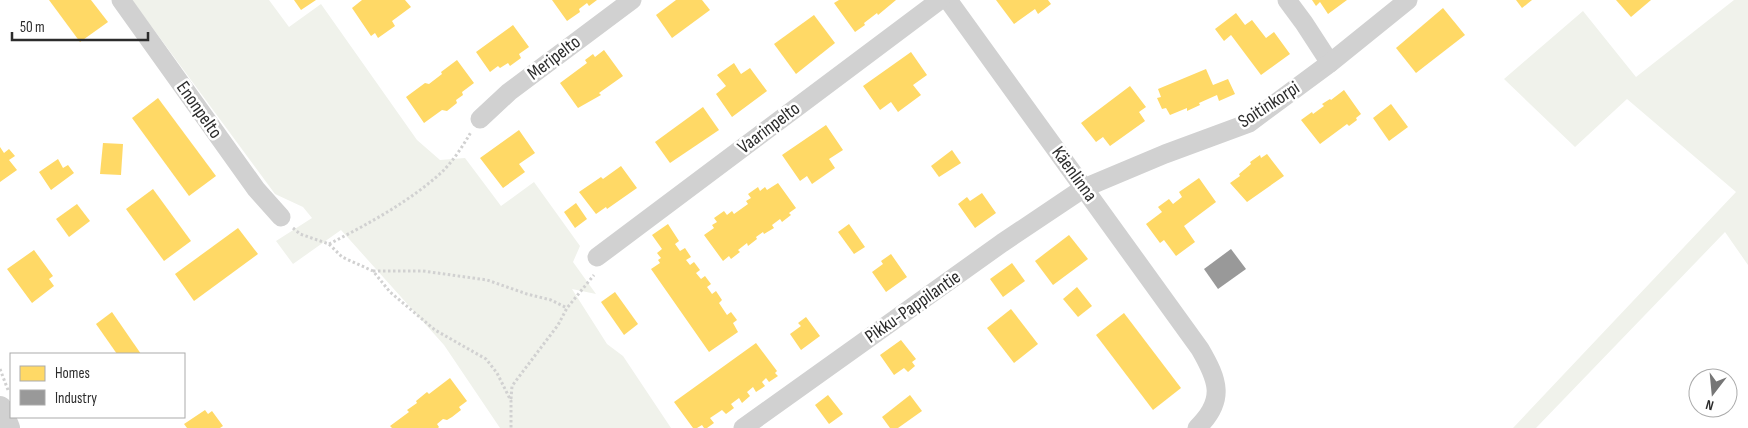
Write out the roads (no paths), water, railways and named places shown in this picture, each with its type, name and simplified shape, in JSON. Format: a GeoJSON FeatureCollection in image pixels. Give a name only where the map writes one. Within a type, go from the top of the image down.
{"type":"FeatureCollection","features":[{"type":"Feature","properties":{"kind":"street","name":"Enonpelto"},"geometry":{"type":"LineString","coordinates":[[121,0],[256,189],[282,217]]}},
{"type":"Feature","properties":{"kind":"street","name":"Meripelto"},"geometry":{"type":"LineString","coordinates":[[480,119],[509,92],[632,0]]}},
{"type":"Feature","properties":{"kind":"street","name":"Vaarinpelto"},"geometry":{"type":"LineString","coordinates":[[597,257],[940,0]]}},
{"type":"Feature","properties":{"kind":"street","name":"Käenlinna"},"geometry":{"type":"LineString","coordinates":[[948,0],[1200,349],[1212,370],[1217,392],[1213,408],[1197,428]]}},
{"type":"Feature","properties":{"kind":"street"},"geometry":{"type":"LineString","coordinates":[[1287,0],[1330,63]]}},
{"type":"Feature","properties":{"kind":"street","name":"Soitinkorpi"},"geometry":{"type":"LineString","coordinates":[[1084,188],[1165,154],[1249,123],[1330,63],[1408,0]]}},
{"type":"Feature","properties":{"kind":"street","name":"Pikku-Pappilantie"},"geometry":{"type":"LineString","coordinates":[[743,428],[1002,243],[1084,188]]}},
{"type":"Feature","properties":{"kind":"street"},"geometry":{"type":"LineString","coordinates":[[0,408],[8,428]]}}]}
